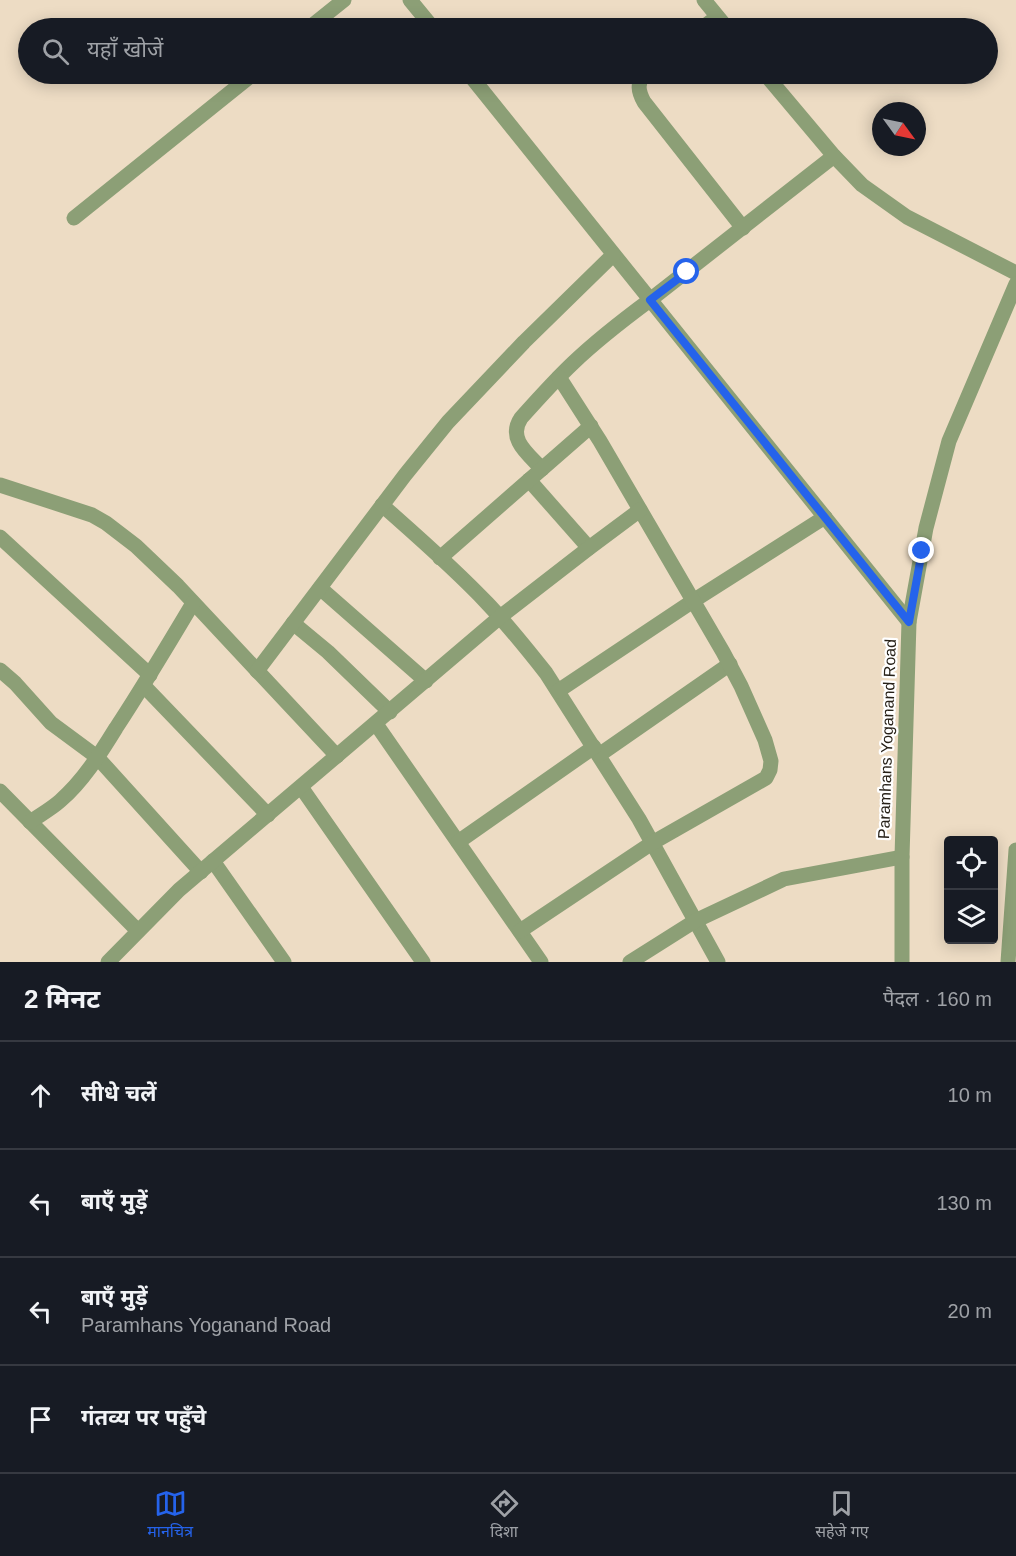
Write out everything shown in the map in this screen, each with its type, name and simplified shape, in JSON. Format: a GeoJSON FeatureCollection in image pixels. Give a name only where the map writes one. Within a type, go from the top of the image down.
{"type":"FeatureCollection","features":[{"type":"Feature","properties":{"kind":"street"},"geometry":{"type":"LineString","coordinates":[[322,18],[344,0]]}},
{"type":"Feature","properties":{"kind":"street"},"geometry":{"type":"LineString","coordinates":[[410,0],[425,18]]}},
{"type":"Feature","properties":{"kind":"street"},"geometry":{"type":"LineString","coordinates":[[704,0],[719,18]]}},
{"type":"Feature","properties":{"kind":"street"},"geometry":{"type":"LineString","coordinates":[[74,218],[241,84]]}},
{"type":"Feature","properties":{"kind":"street"},"geometry":{"type":"LineString","coordinates":[[477,84],[909,622]]}},
{"type":"Feature","properties":{"kind":"street"},"geometry":{"type":"LineString","coordinates":[[640,84],[639,94],[644,102],[743,228]]}},
{"type":"Feature","properties":{"kind":"street"},"geometry":{"type":"LineString","coordinates":[[773,84],[834,156],[862,185],[907,217],[1016,273]]}},
{"type":"Feature","properties":{"kind":"street"},"geometry":{"type":"LineString","coordinates":[[542,469],[516,439],[515,432],[521,418],[559,377],[596,341],[834,156]]}},
{"type":"Feature","properties":{"kind":"street"},"geometry":{"type":"LineString","coordinates":[[257,671],[405,475],[448,422],[524,342],[613,255]]}},
{"type":"Feature","properties":{"kind":"street","name":"Paramhans Yoganand Road"},"geometry":{"type":"LineString","coordinates":[[902,962],[902,857],[909,622],[926,528],[949,441],[1016,284]]}},
{"type":"Feature","properties":{"kind":"street"},"geometry":{"type":"LineString","coordinates":[[520,931],[652,843],[766,778],[771,761],[765,740],[730,664],[591,426],[559,377]]}},
{"type":"Feature","properties":{"kind":"street"},"geometry":{"type":"LineString","coordinates":[[440,558],[591,426]]}},
{"type":"Feature","properties":{"kind":"street"},"geometry":{"type":"LineString","coordinates":[[529,480],[589,548]]}},
{"type":"Feature","properties":{"kind":"street"},"geometry":{"type":"LineString","coordinates":[[0,485],[76,509],[106,523],[128,540],[150,558],[337,756]]}},
{"type":"Feature","properties":{"kind":"street"},"geometry":{"type":"LineString","coordinates":[[382,505],[464,580],[530,652],[558,691],[639,819],[718,962]]}},
{"type":"Feature","properties":{"kind":"street"},"geometry":{"type":"LineString","coordinates":[[108,962],[179,890],[500,617],[640,510]]}},
{"type":"Feature","properties":{"kind":"street"},"geometry":{"type":"LineString","coordinates":[[558,691],[825,517]]}},
{"type":"Feature","properties":{"kind":"street"},"geometry":{"type":"LineString","coordinates":[[0,537],[147,680],[268,815]]}},
{"type":"Feature","properties":{"kind":"street"},"geometry":{"type":"LineString","coordinates":[[320,588],[426,681]]}},
{"type":"Feature","properties":{"kind":"street"},"geometry":{"type":"LineString","coordinates":[[30,822],[61,801],[80,780],[147,680],[193,603]]}},
{"type":"Feature","properties":{"kind":"street"},"geometry":{"type":"LineString","coordinates":[[293,623],[328,652],[390,712]]}},
{"type":"Feature","properties":{"kind":"street"},"geometry":{"type":"LineString","coordinates":[[458,842],[730,664]]}},
{"type":"Feature","properties":{"kind":"street"},"geometry":{"type":"LineString","coordinates":[[0,670],[51,723],[97,757],[201,872]]}},
{"type":"Feature","properties":{"kind":"street"},"geometry":{"type":"LineString","coordinates":[[376,724],[542,962]]}},
{"type":"Feature","properties":{"kind":"street"},"geometry":{"type":"LineString","coordinates":[[301,788],[423,962]]}},
{"type":"Feature","properties":{"kind":"street"},"geometry":{"type":"LineString","coordinates":[[0,791],[138,931]]}},
{"type":"Feature","properties":{"kind":"street"},"geometry":{"type":"LineString","coordinates":[[1008,962],[1016,850]]}},
{"type":"Feature","properties":{"kind":"street"},"geometry":{"type":"LineString","coordinates":[[630,962],[694,921],[784,879],[902,857]]}},
{"type":"Feature","properties":{"kind":"street"},"geometry":{"type":"LineString","coordinates":[[213,861],[284,962]]}},
{"type":"Feature","properties":{"kind":"route"},"geometry":{"type":"LineString","coordinates":[[687,272],[650,300],[909,622],[922,551]]}}]}
